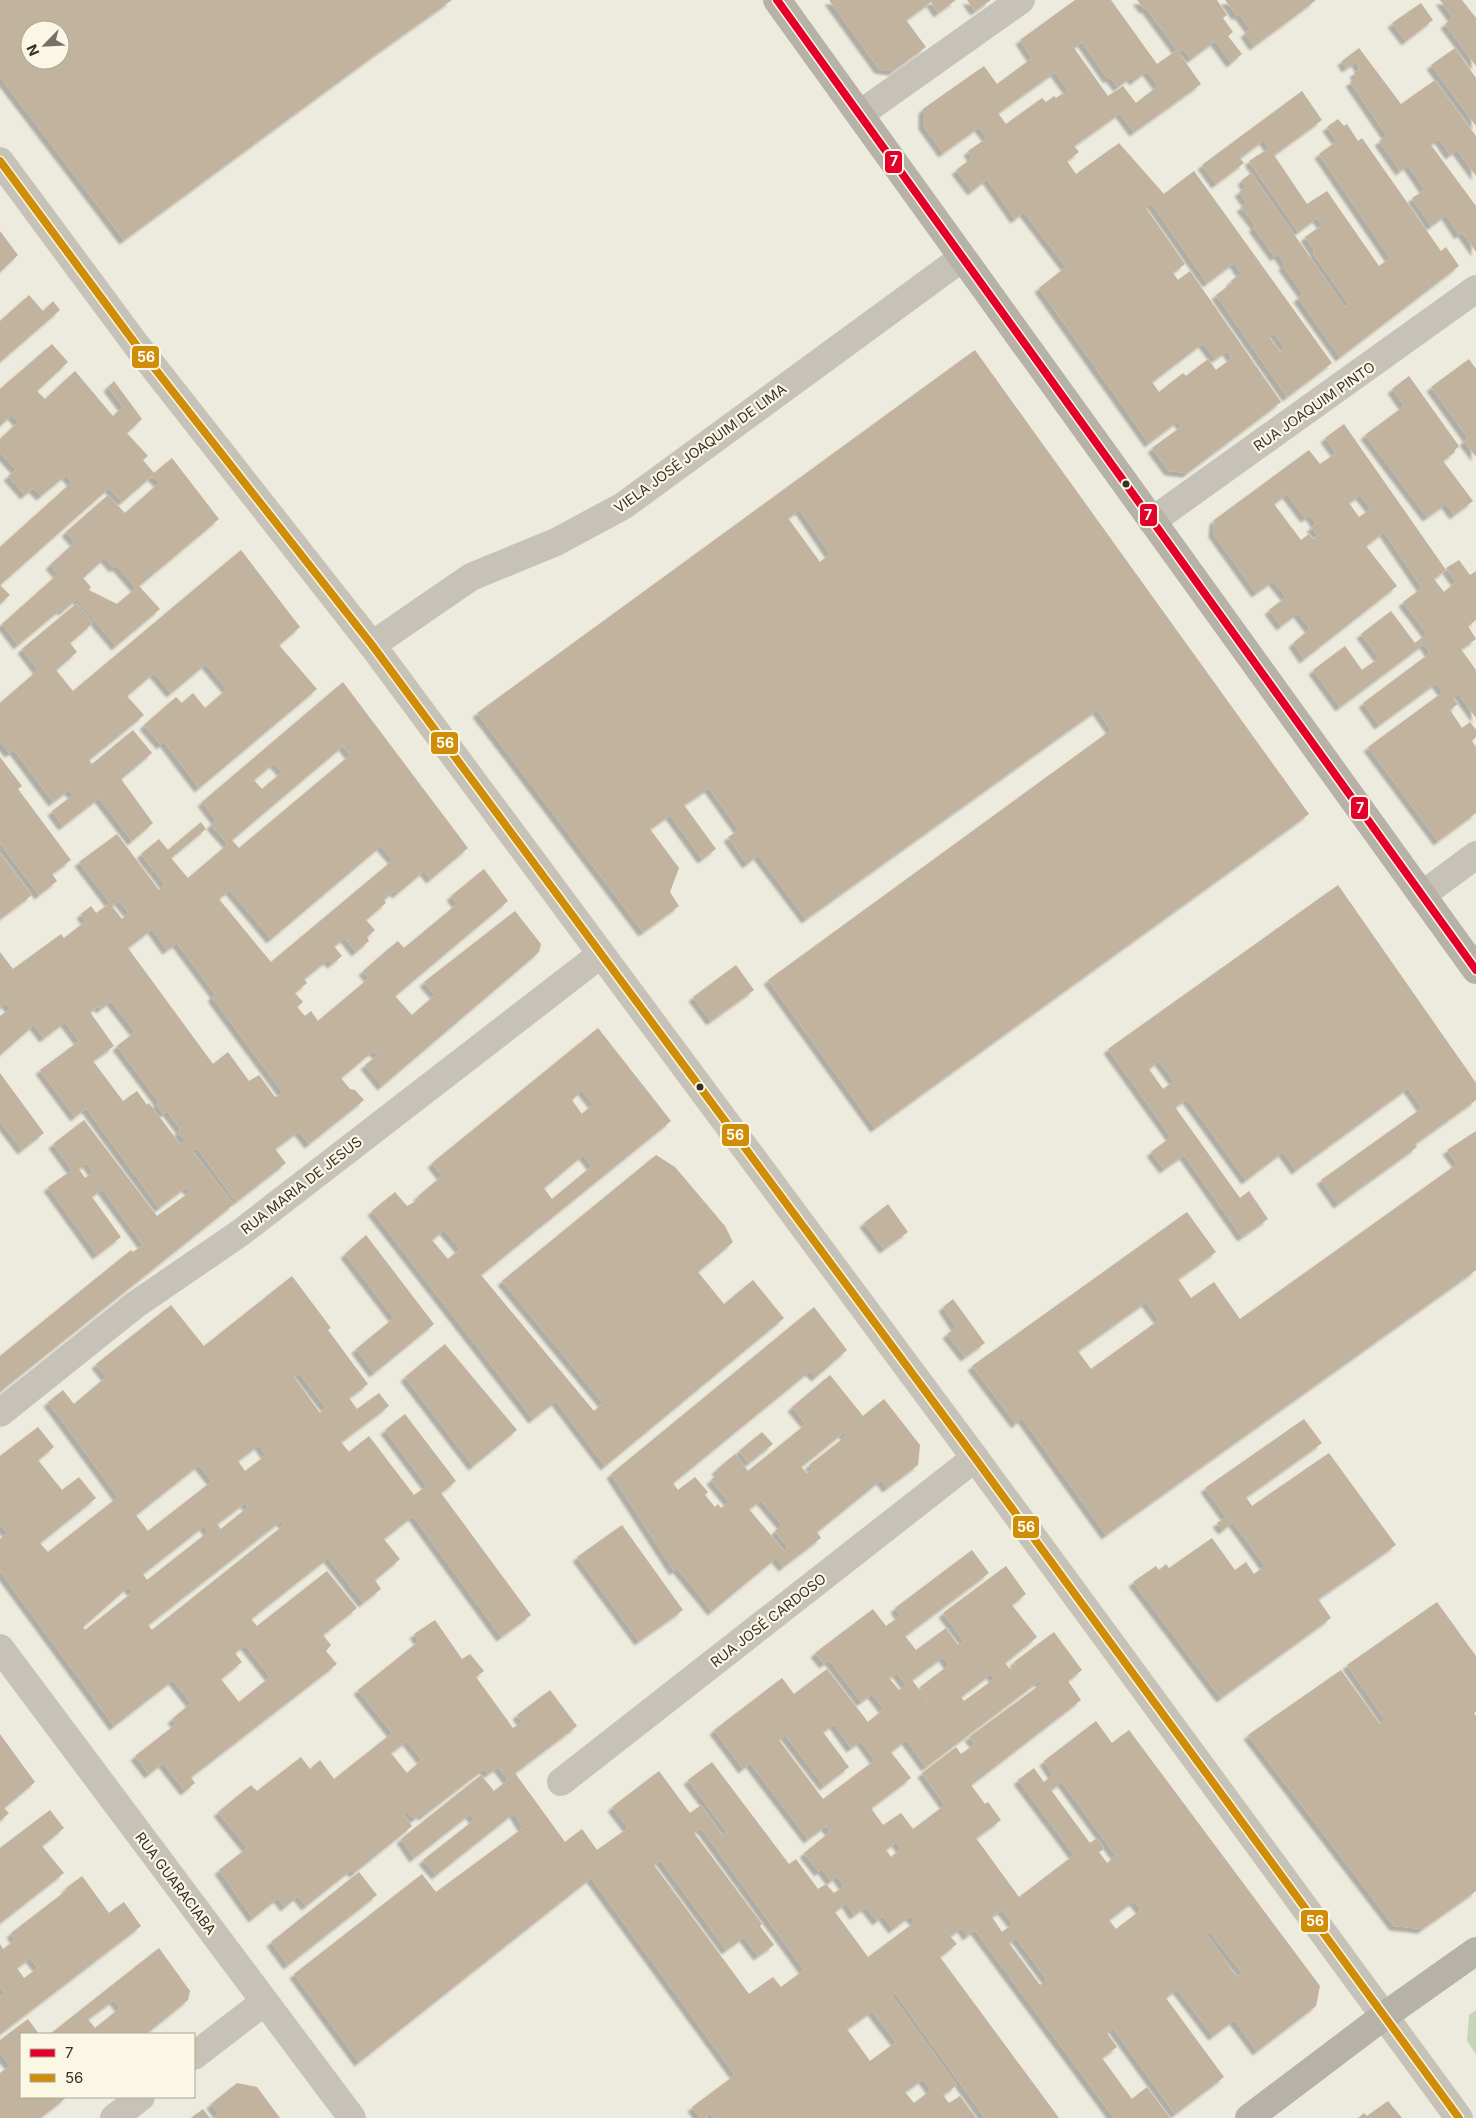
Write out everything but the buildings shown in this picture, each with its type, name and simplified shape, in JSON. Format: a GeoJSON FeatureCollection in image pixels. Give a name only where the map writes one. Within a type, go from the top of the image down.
{"type":"FeatureCollection","features":[{"type":"Feature","properties":{"kind":"street"},"geometry":{"type":"LineString","coordinates":[[777,0],[1476,970]]}},
{"type":"Feature","properties":{"kind":"street"},"geometry":{"type":"LineString","coordinates":[[860,114],[1021,0]]}},
{"type":"Feature","properties":{"kind":"street"},"geometry":{"type":"LineString","coordinates":[[0,161],[137,346],[372,645],[600,955],[975,1458],[1459,2118]]}},
{"type":"Feature","properties":{"kind":"street","name":"VIELA JOSÉ JOAQUIM DE LIMA"},"geometry":{"type":"LineString","coordinates":[[372,645],[471,577],[556,542],[623,506],[962,258]]}},
{"type":"Feature","properties":{"kind":"street","name":"RUA JOAQUIM PINTO"},"geometry":{"type":"LineString","coordinates":[[1152,521],[1476,289]]}},
{"type":"Feature","properties":{"kind":"street"},"geometry":{"type":"LineString","coordinates":[[1422,895],[1476,855]]}},
{"type":"Feature","properties":{"kind":"street","name":"RUA MARIA DE JESUS"},"geometry":{"type":"LineString","coordinates":[[0,1413],[135,1305],[240,1233],[600,955]]}},
{"type":"Feature","properties":{"kind":"street","name":"RUA JOSÉ CARDOSO"},"geometry":{"type":"LineString","coordinates":[[562,1782],[975,1458]]}},
{"type":"Feature","properties":{"kind":"street","name":"RUA GUARACIABA"},"geometry":{"type":"LineString","coordinates":[[0,1648],[352,2118]]}},
{"type":"Feature","properties":{"kind":"street"},"geometry":{"type":"LineString","coordinates":[[1249,2118],[1384,2016],[1476,1951]]}},
{"type":"Feature","properties":{"kind":"street"},"geometry":{"type":"LineString","coordinates":[[195,2055],[264,2002]]}},
{"type":"Feature","properties":{"kind":"street"},"geometry":{"type":"LineString","coordinates":[[114,2118],[140,2098]]}},
{"type":"Feature","properties":{"kind":"green space"},"geometry":{"type":"Polygon","coordinates":[[[1476,2010],[1476,2054],[1467,2041],[1469,2015],[1476,2010]]]}},
{"type":"Feature","properties":{"kind":"transit line","name":"7"},"geometry":{"type":"LineString","coordinates":[[777,0],[1476,970]]}},
{"type":"Feature","properties":{"kind":"transit line","name":"56"},"geometry":{"type":"LineString","coordinates":[[0,161],[137,346],[372,645],[975,1458],[1459,2118]]}}]}
